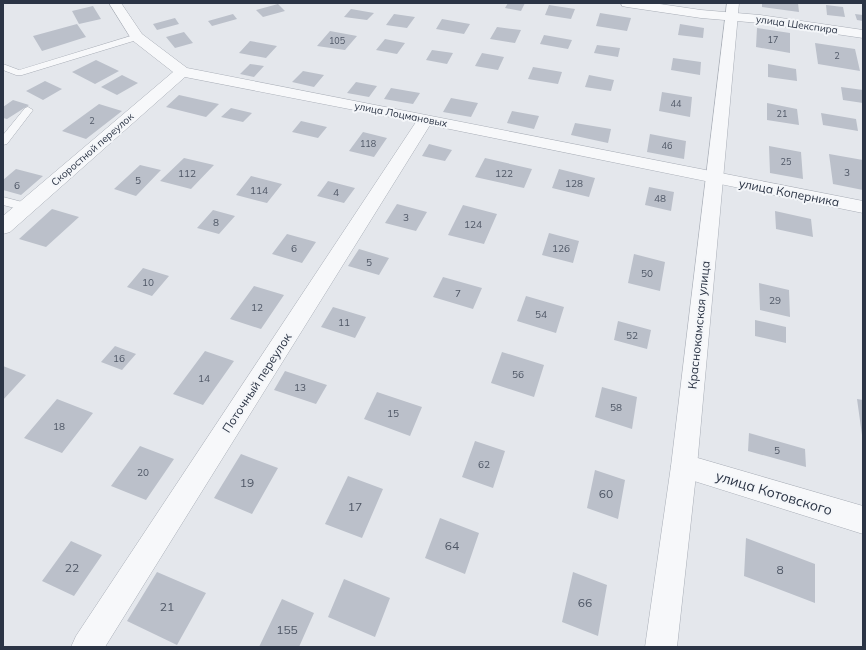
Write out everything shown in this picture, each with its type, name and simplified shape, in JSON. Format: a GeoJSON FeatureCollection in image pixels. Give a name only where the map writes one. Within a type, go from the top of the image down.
{"type":"FeatureCollection","features":[{"type":"Feature","properties":{"kind":"street","name":"улица Лоцмановых"},"geometry":{"type":"LineString","coordinates":[[115,3],[136,37],[182,72],[426,119],[715,178]]}},
{"type":"Feature","properties":{"kind":"street","name":"улица Шекспира"},"geometry":{"type":"LineString","coordinates":[[627,3],[701,14],[733,10],[760,19],[863,34]]}},
{"type":"Feature","properties":{"kind":"street","name":"Краснокамская улица"},"geometry":{"type":"LineString","coordinates":[[661,647],[684,466],[733,10]]}},
{"type":"Feature","properties":{"kind":"street","name":"Скоростной переулок"},"geometry":{"type":"LineString","coordinates":[[3,228],[26,206],[182,72]]}},
{"type":"Feature","properties":{"kind":"street","name":"Поточный переулок"},"geometry":{"type":"LineString","coordinates":[[87,647],[426,119]]}},
{"type":"Feature","properties":{"kind":"street","name":"улица Коперника"},"geometry":{"type":"LineString","coordinates":[[715,178],[863,207]]}},
{"type":"Feature","properties":{"kind":"street","name":"улица Котовского"},"geometry":{"type":"LineString","coordinates":[[684,466],[863,520]]}},
{"type":"Feature","properties":{"kind":"lane"},"geometry":{"type":"LineString","coordinates":[[3,67],[19,73],[136,37]]}},
{"type":"Feature","properties":{"kind":"lane"},"geometry":{"type":"LineString","coordinates":[[3,142],[28,110]]}},
{"type":"Feature","properties":{"kind":"lane"},"geometry":{"type":"LineString","coordinates":[[3,201],[26,206]]}},
{"type":"Feature","properties":{"kind":"building"},"geometry":{"type":"Polygon","coordinates":[[[508,3],[525,3],[521,11],[505,8],[508,3]]]}},
{"type":"Feature","properties":{"kind":"building"},"geometry":{"type":"Polygon","coordinates":[[[762,3],[798,3],[799,12],[762,7],[762,3]]]}},
{"type":"Feature","properties":{"kind":"building"},"geometry":{"type":"Polygon","coordinates":[[[278,4],[285,11],[263,17],[256,10],[278,4]]]}},
{"type":"Feature","properties":{"kind":"building"},"geometry":{"type":"Polygon","coordinates":[[[549,5],[575,9],[571,19],[545,15],[549,5]]]}},
{"type":"Feature","properties":{"kind":"building"},"geometry":{"type":"Polygon","coordinates":[[[826,5],[843,7],[845,17],[827,15],[826,5]]]}},
{"type":"Feature","properties":{"kind":"building"},"geometry":{"type":"Polygon","coordinates":[[[93,6],[101,19],[79,24],[72,11],[93,6]]]}},
{"type":"Feature","properties":{"kind":"building"},"geometry":{"type":"Polygon","coordinates":[[[351,9],[374,13],[367,20],[344,17],[351,9]]]}},
{"type":"Feature","properties":{"kind":"building"},"geometry":{"type":"Polygon","coordinates":[[[600,13],[631,18],[627,31],[596,26],[600,13]]]}},
{"type":"Feature","properties":{"kind":"building"},"geometry":{"type":"Polygon","coordinates":[[[233,14],[237,19],[212,26],[208,21],[233,14]]]}},
{"type":"Feature","properties":{"kind":"building"},"geometry":{"type":"Polygon","coordinates":[[[394,14],[415,17],[407,28],[386,25],[394,14]]]}},
{"type":"Feature","properties":{"kind":"building"},"geometry":{"type":"Polygon","coordinates":[[[855,14],[863,15],[863,21],[857,20],[855,14]]]}},
{"type":"Feature","properties":{"kind":"building"},"geometry":{"type":"Polygon","coordinates":[[[175,18],[179,24],[157,30],[153,24],[175,18]]]}},
{"type":"Feature","properties":{"kind":"building"},"geometry":{"type":"Polygon","coordinates":[[[442,19],[470,24],[464,34],[436,29],[442,19]]]}},
{"type":"Feature","properties":{"kind":"building"},"geometry":{"type":"Polygon","coordinates":[[[77,24],[86,37],[42,51],[33,36],[77,24]]]}},
{"type":"Feature","properties":{"kind":"building"},"geometry":{"type":"Polygon","coordinates":[[[680,24],[704,28],[703,38],[678,35],[680,24]]]}},
{"type":"Feature","properties":{"kind":"building"},"geometry":{"type":"Polygon","coordinates":[[[497,27],[521,30],[515,43],[490,39],[497,27]]]}},
{"type":"Feature","properties":{"kind":"building"},"geometry":{"type":"Polygon","coordinates":[[[757,28],[790,33],[790,53],[756,47],[757,28]]]}},
{"type":"Feature","properties":{"kind":"building"},"geometry":{"type":"Polygon","coordinates":[[[330,31],[357,36],[345,50],[317,46],[330,31]]]}},
{"type":"Feature","properties":{"kind":"building"},"geometry":{"type":"Polygon","coordinates":[[[184,32],[193,43],[175,48],[166,37],[184,32]]]}},
{"type":"Feature","properties":{"kind":"building"},"geometry":{"type":"Polygon","coordinates":[[[544,35],[572,40],[568,49],[540,44],[544,35]]]}},
{"type":"Feature","properties":{"kind":"building"},"geometry":{"type":"Polygon","coordinates":[[[385,39],[405,43],[397,54],[376,50],[385,39]]]}},
{"type":"Feature","properties":{"kind":"building"},"geometry":{"type":"Polygon","coordinates":[[[250,41],[277,46],[266,58],[239,53],[250,41]]]}},
{"type":"Feature","properties":{"kind":"building"},"geometry":{"type":"Polygon","coordinates":[[[815,43],[855,49],[860,71],[818,64],[815,43]]]}},
{"type":"Feature","properties":{"kind":"building"},"geometry":{"type":"Polygon","coordinates":[[[597,45],[620,48],[618,57],[594,53],[597,45]]]}},
{"type":"Feature","properties":{"kind":"building"},"geometry":{"type":"Polygon","coordinates":[[[432,50],[453,53],[447,64],[426,60],[432,50]]]}},
{"type":"Feature","properties":{"kind":"building"},"geometry":{"type":"Polygon","coordinates":[[[482,53],[504,57],[498,70],[475,66],[482,53]]]}},
{"type":"Feature","properties":{"kind":"building"},"geometry":{"type":"Polygon","coordinates":[[[673,58],[701,62],[700,75],[671,70],[673,58]]]}},
{"type":"Feature","properties":{"kind":"building"},"geometry":{"type":"Polygon","coordinates":[[[96,60],[119,71],[95,84],[72,72],[96,60]]]}},
{"type":"Feature","properties":{"kind":"building"},"geometry":{"type":"Polygon","coordinates":[[[250,64],[264,66],[254,77],[240,74],[250,64]]]}},
{"type":"Feature","properties":{"kind":"building"},"geometry":{"type":"Polygon","coordinates":[[[768,64],[796,69],[797,81],[768,77],[768,64]]]}},
{"type":"Feature","properties":{"kind":"building"},"geometry":{"type":"Polygon","coordinates":[[[533,67],[562,72],[558,84],[528,79],[533,67]]]}},
{"type":"Feature","properties":{"kind":"building"},"geometry":{"type":"Polygon","coordinates":[[[303,71],[324,75],[314,87],[292,82],[303,71]]]}},
{"type":"Feature","properties":{"kind":"building"},"geometry":{"type":"Polygon","coordinates":[[[122,75],[138,83],[117,95],[101,87],[122,75]]]}},
{"type":"Feature","properties":{"kind":"building"},"geometry":{"type":"Polygon","coordinates":[[[589,75],[614,80],[611,91],[585,87],[589,75]]]}},
{"type":"Feature","properties":{"kind":"building"},"geometry":{"type":"Polygon","coordinates":[[[45,81],[62,89],[43,100],[26,91],[45,81]]]}},
{"type":"Feature","properties":{"kind":"building"},"geometry":{"type":"Polygon","coordinates":[[[356,82],[377,86],[369,97],[347,93],[356,82]]]}},
{"type":"Feature","properties":{"kind":"building"},"geometry":{"type":"Polygon","coordinates":[[[841,87],[863,90],[863,103],[843,100],[841,87]]]}},
{"type":"Feature","properties":{"kind":"building"},"geometry":{"type":"Polygon","coordinates":[[[391,88],[420,93],[413,104],[384,99],[391,88]]]}},
{"type":"Feature","properties":{"kind":"building"},"geometry":{"type":"Polygon","coordinates":[[[662,92],[692,97],[690,117],[659,111],[662,92]]]}},
{"type":"Feature","properties":{"kind":"building"},"geometry":{"type":"Polygon","coordinates":[[[179,95],[219,104],[206,117],[166,107],[179,95]]]}},
{"type":"Feature","properties":{"kind":"building"},"geometry":{"type":"Polygon","coordinates":[[[451,98],[478,103],[471,117],[443,112],[451,98]]]}},
{"type":"Feature","properties":{"kind":"building"},"geometry":{"type":"Polygon","coordinates":[[[13,100],[29,105],[7,119],[3,118],[3,107],[13,100]]]}},
{"type":"Feature","properties":{"kind":"building"},"geometry":{"type":"Polygon","coordinates":[[[767,103],[797,109],[799,125],[767,120],[767,103]]]}},
{"type":"Feature","properties":{"kind":"building"},"geometry":{"type":"Polygon","coordinates":[[[99,104],[122,111],[86,139],[62,131],[99,104]]]}},
{"type":"Feature","properties":{"kind":"building"},"geometry":{"type":"Polygon","coordinates":[[[231,108],[252,113],[243,122],[221,117],[231,108]]]}},
{"type":"Feature","properties":{"kind":"building"},"geometry":{"type":"Polygon","coordinates":[[[512,111],[539,116],[534,129],[507,123],[512,111]]]}},
{"type":"Feature","properties":{"kind":"building"},"geometry":{"type":"Polygon","coordinates":[[[821,113],[856,119],[858,131],[823,125],[821,113]]]}},
{"type":"Feature","properties":{"kind":"building"},"geometry":{"type":"Polygon","coordinates":[[[301,121],[327,127],[318,138],[292,132],[301,121]]]}},
{"type":"Feature","properties":{"kind":"building"},"geometry":{"type":"Polygon","coordinates":[[[575,123],[611,129],[608,143],[571,135],[575,123]]]}},
{"type":"Feature","properties":{"kind":"building"},"geometry":{"type":"Polygon","coordinates":[[[363,132],[387,138],[374,157],[349,151],[363,132]]]}},
{"type":"Feature","properties":{"kind":"building"},"geometry":{"type":"Polygon","coordinates":[[[650,134],[686,141],[684,159],[647,152],[650,134]]]}},
{"type":"Feature","properties":{"kind":"building"},"geometry":{"type":"Polygon","coordinates":[[[429,144],[452,150],[445,161],[422,156],[429,144]]]}},
{"type":"Feature","properties":{"kind":"building"},"geometry":{"type":"Polygon","coordinates":[[[769,146],[801,152],[803,179],[770,173],[769,146]]]}},
{"type":"Feature","properties":{"kind":"building"},"geometry":{"type":"Polygon","coordinates":[[[829,154],[863,160],[863,190],[833,184],[829,154]]]}},
{"type":"Feature","properties":{"kind":"building"},"geometry":{"type":"Polygon","coordinates":[[[184,158],[214,165],[191,189],[160,181],[184,158]]]}},
{"type":"Feature","properties":{"kind":"building"},"geometry":{"type":"Polygon","coordinates":[[[485,158],[532,169],[524,188],[475,177],[485,158]]]}},
{"type":"Feature","properties":{"kind":"building"},"geometry":{"type":"Polygon","coordinates":[[[140,165],[161,170],[136,196],[114,189],[140,165]]]}},
{"type":"Feature","properties":{"kind":"building"},"geometry":{"type":"Polygon","coordinates":[[[16,169],[43,176],[21,195],[3,190],[3,180],[16,169]]]}},
{"type":"Feature","properties":{"kind":"building"},"geometry":{"type":"Polygon","coordinates":[[[559,169],[595,178],[589,197],[552,188],[559,169]]]}},
{"type":"Feature","properties":{"kind":"building"},"geometry":{"type":"Polygon","coordinates":[[[251,176],[282,184],[267,203],[236,195],[251,176]]]}},
{"type":"Feature","properties":{"kind":"building"},"geometry":{"type":"Polygon","coordinates":[[[328,181],[355,188],[344,203],[317,196],[328,181]]]}},
{"type":"Feature","properties":{"kind":"building"},"geometry":{"type":"Polygon","coordinates":[[[649,187],[674,192],[671,211],[645,205],[649,187]]]}},
{"type":"Feature","properties":{"kind":"building"},"geometry":{"type":"Polygon","coordinates":[[[397,204],[427,212],[416,231],[385,223],[397,204]]]}},
{"type":"Feature","properties":{"kind":"building"},"geometry":{"type":"Polygon","coordinates":[[[463,205],[497,214],[484,244],[448,235],[463,205]]]}},
{"type":"Feature","properties":{"kind":"building"},"geometry":{"type":"Polygon","coordinates":[[[52,209],[79,217],[46,247],[19,239],[52,209]]]}},
{"type":"Feature","properties":{"kind":"building"},"geometry":{"type":"Polygon","coordinates":[[[213,210],[235,216],[219,234],[197,228],[213,210]]]}},
{"type":"Feature","properties":{"kind":"building"},"geometry":{"type":"Polygon","coordinates":[[[775,211],[811,219],[813,237],[776,229],[775,211]]]}},
{"type":"Feature","properties":{"kind":"building"},"geometry":{"type":"Polygon","coordinates":[[[549,233],[579,241],[573,263],[542,255],[549,233]]]}},
{"type":"Feature","properties":{"kind":"building"},"geometry":{"type":"Polygon","coordinates":[[[287,234],[316,242],[302,263],[272,254],[287,234]]]}},
{"type":"Feature","properties":{"kind":"building"},"geometry":{"type":"Polygon","coordinates":[[[359,249],[389,258],[379,275],[348,266],[359,249]]]}},
{"type":"Feature","properties":{"kind":"building"},"geometry":{"type":"Polygon","coordinates":[[[634,254],[665,262],[660,291],[628,283],[634,254]]]}},
{"type":"Feature","properties":{"kind":"building"},"geometry":{"type":"Polygon","coordinates":[[[143,268],[169,276],[152,296],[127,287],[143,268]]]}},
{"type":"Feature","properties":{"kind":"building"},"geometry":{"type":"Polygon","coordinates":[[[443,277],[482,288],[473,309],[433,297],[443,277]]]}},
{"type":"Feature","properties":{"kind":"building"},"geometry":{"type":"Polygon","coordinates":[[[759,283],[789,290],[790,317],[760,310],[759,283]]]}},
{"type":"Feature","properties":{"kind":"building"},"geometry":{"type":"Polygon","coordinates":[[[254,286],[284,295],[261,329],[230,319],[254,286]]]}},
{"type":"Feature","properties":{"kind":"building"},"geometry":{"type":"Polygon","coordinates":[[[526,296],[564,307],[556,333],[517,321],[526,296]]]}},
{"type":"Feature","properties":{"kind":"building"},"geometry":{"type":"Polygon","coordinates":[[[333,307],[366,317],[355,338],[321,327],[333,307]]]}},
{"type":"Feature","properties":{"kind":"building"},"geometry":{"type":"Polygon","coordinates":[[[755,320],[786,327],[786,343],[755,336],[755,320]]]}},
{"type":"Feature","properties":{"kind":"building"},"geometry":{"type":"Polygon","coordinates":[[[618,321],[651,330],[647,349],[614,340],[618,321]]]}},
{"type":"Feature","properties":{"kind":"building"},"geometry":{"type":"Polygon","coordinates":[[[115,346],[136,354],[122,370],[101,362],[115,346]]]}},
{"type":"Feature","properties":{"kind":"building"},"geometry":{"type":"Polygon","coordinates":[[[205,351],[234,361],[203,405],[173,394],[205,351]]]}},
{"type":"Feature","properties":{"kind":"building"},"geometry":{"type":"Polygon","coordinates":[[[502,352],[544,365],[534,397],[491,383],[502,352]]]}},
{"type":"Feature","properties":{"kind":"building"},"geometry":{"type":"Polygon","coordinates":[[[3,366],[26,375],[3,400],[3,366]]]}},
{"type":"Feature","properties":{"kind":"building"},"geometry":{"type":"Polygon","coordinates":[[[285,371],[327,385],[316,404],[274,390],[285,371]]]}},
{"type":"Feature","properties":{"kind":"building"},"geometry":{"type":"Polygon","coordinates":[[[602,387],[637,397],[632,429],[595,417],[602,387]]]}},
{"type":"Feature","properties":{"kind":"building"},"geometry":{"type":"Polygon","coordinates":[[[377,392],[422,407],[410,436],[364,419],[377,392]]]}},
{"type":"Feature","properties":{"kind":"building"},"geometry":{"type":"Polygon","coordinates":[[[57,399],[93,413],[62,453],[24,438],[57,399]]]}},
{"type":"Feature","properties":{"kind":"building"},"geometry":{"type":"Polygon","coordinates":[[[857,399],[863,400],[863,435],[862,435],[857,399]]]}},
{"type":"Feature","properties":{"kind":"building"},"geometry":{"type":"Polygon","coordinates":[[[749,433],[805,449],[806,467],[748,451],[749,433]]]}},
{"type":"Feature","properties":{"kind":"building"},"geometry":{"type":"Polygon","coordinates":[[[475,441],[505,451],[493,488],[462,477],[475,441]]]}},
{"type":"Feature","properties":{"kind":"building"},"geometry":{"type":"Polygon","coordinates":[[[140,446],[174,459],[146,500],[111,486],[140,446]]]}},
{"type":"Feature","properties":{"kind":"building"},"geometry":{"type":"Polygon","coordinates":[[[241,454],[278,468],[252,514],[214,498],[241,454]]]}},
{"type":"Feature","properties":{"kind":"building"},"geometry":{"type":"Polygon","coordinates":[[[595,470],[625,480],[618,519],[587,508],[595,470]]]}},
{"type":"Feature","properties":{"kind":"building"},"geometry":{"type":"Polygon","coordinates":[[[348,476],[383,489],[362,538],[325,524],[348,476]]]}},
{"type":"Feature","properties":{"kind":"building"},"geometry":{"type":"Polygon","coordinates":[[[440,518],[479,533],[465,574],[425,558],[440,518]]]}},
{"type":"Feature","properties":{"kind":"building"},"geometry":{"type":"Polygon","coordinates":[[[746,538],[815,564],[815,603],[744,576],[746,538]]]}},
{"type":"Feature","properties":{"kind":"building"},"geometry":{"type":"Polygon","coordinates":[[[71,541],[102,555],[74,596],[42,581],[71,541]]]}},
{"type":"Feature","properties":{"kind":"building"},"geometry":{"type":"Polygon","coordinates":[[[157,572],[206,593],[177,645],[127,621],[157,572]]]}},
{"type":"Feature","properties":{"kind":"building"},"geometry":{"type":"Polygon","coordinates":[[[573,572],[607,585],[598,636],[562,622],[573,572]]]}},
{"type":"Feature","properties":{"kind":"building"},"geometry":{"type":"Polygon","coordinates":[[[344,579],[390,598],[375,637],[328,617],[344,579]]]}},
{"type":"Feature","properties":{"kind":"building"},"geometry":{"type":"Polygon","coordinates":[[[282,599],[314,613],[299,647],[259,647],[282,599]]]}}]}
